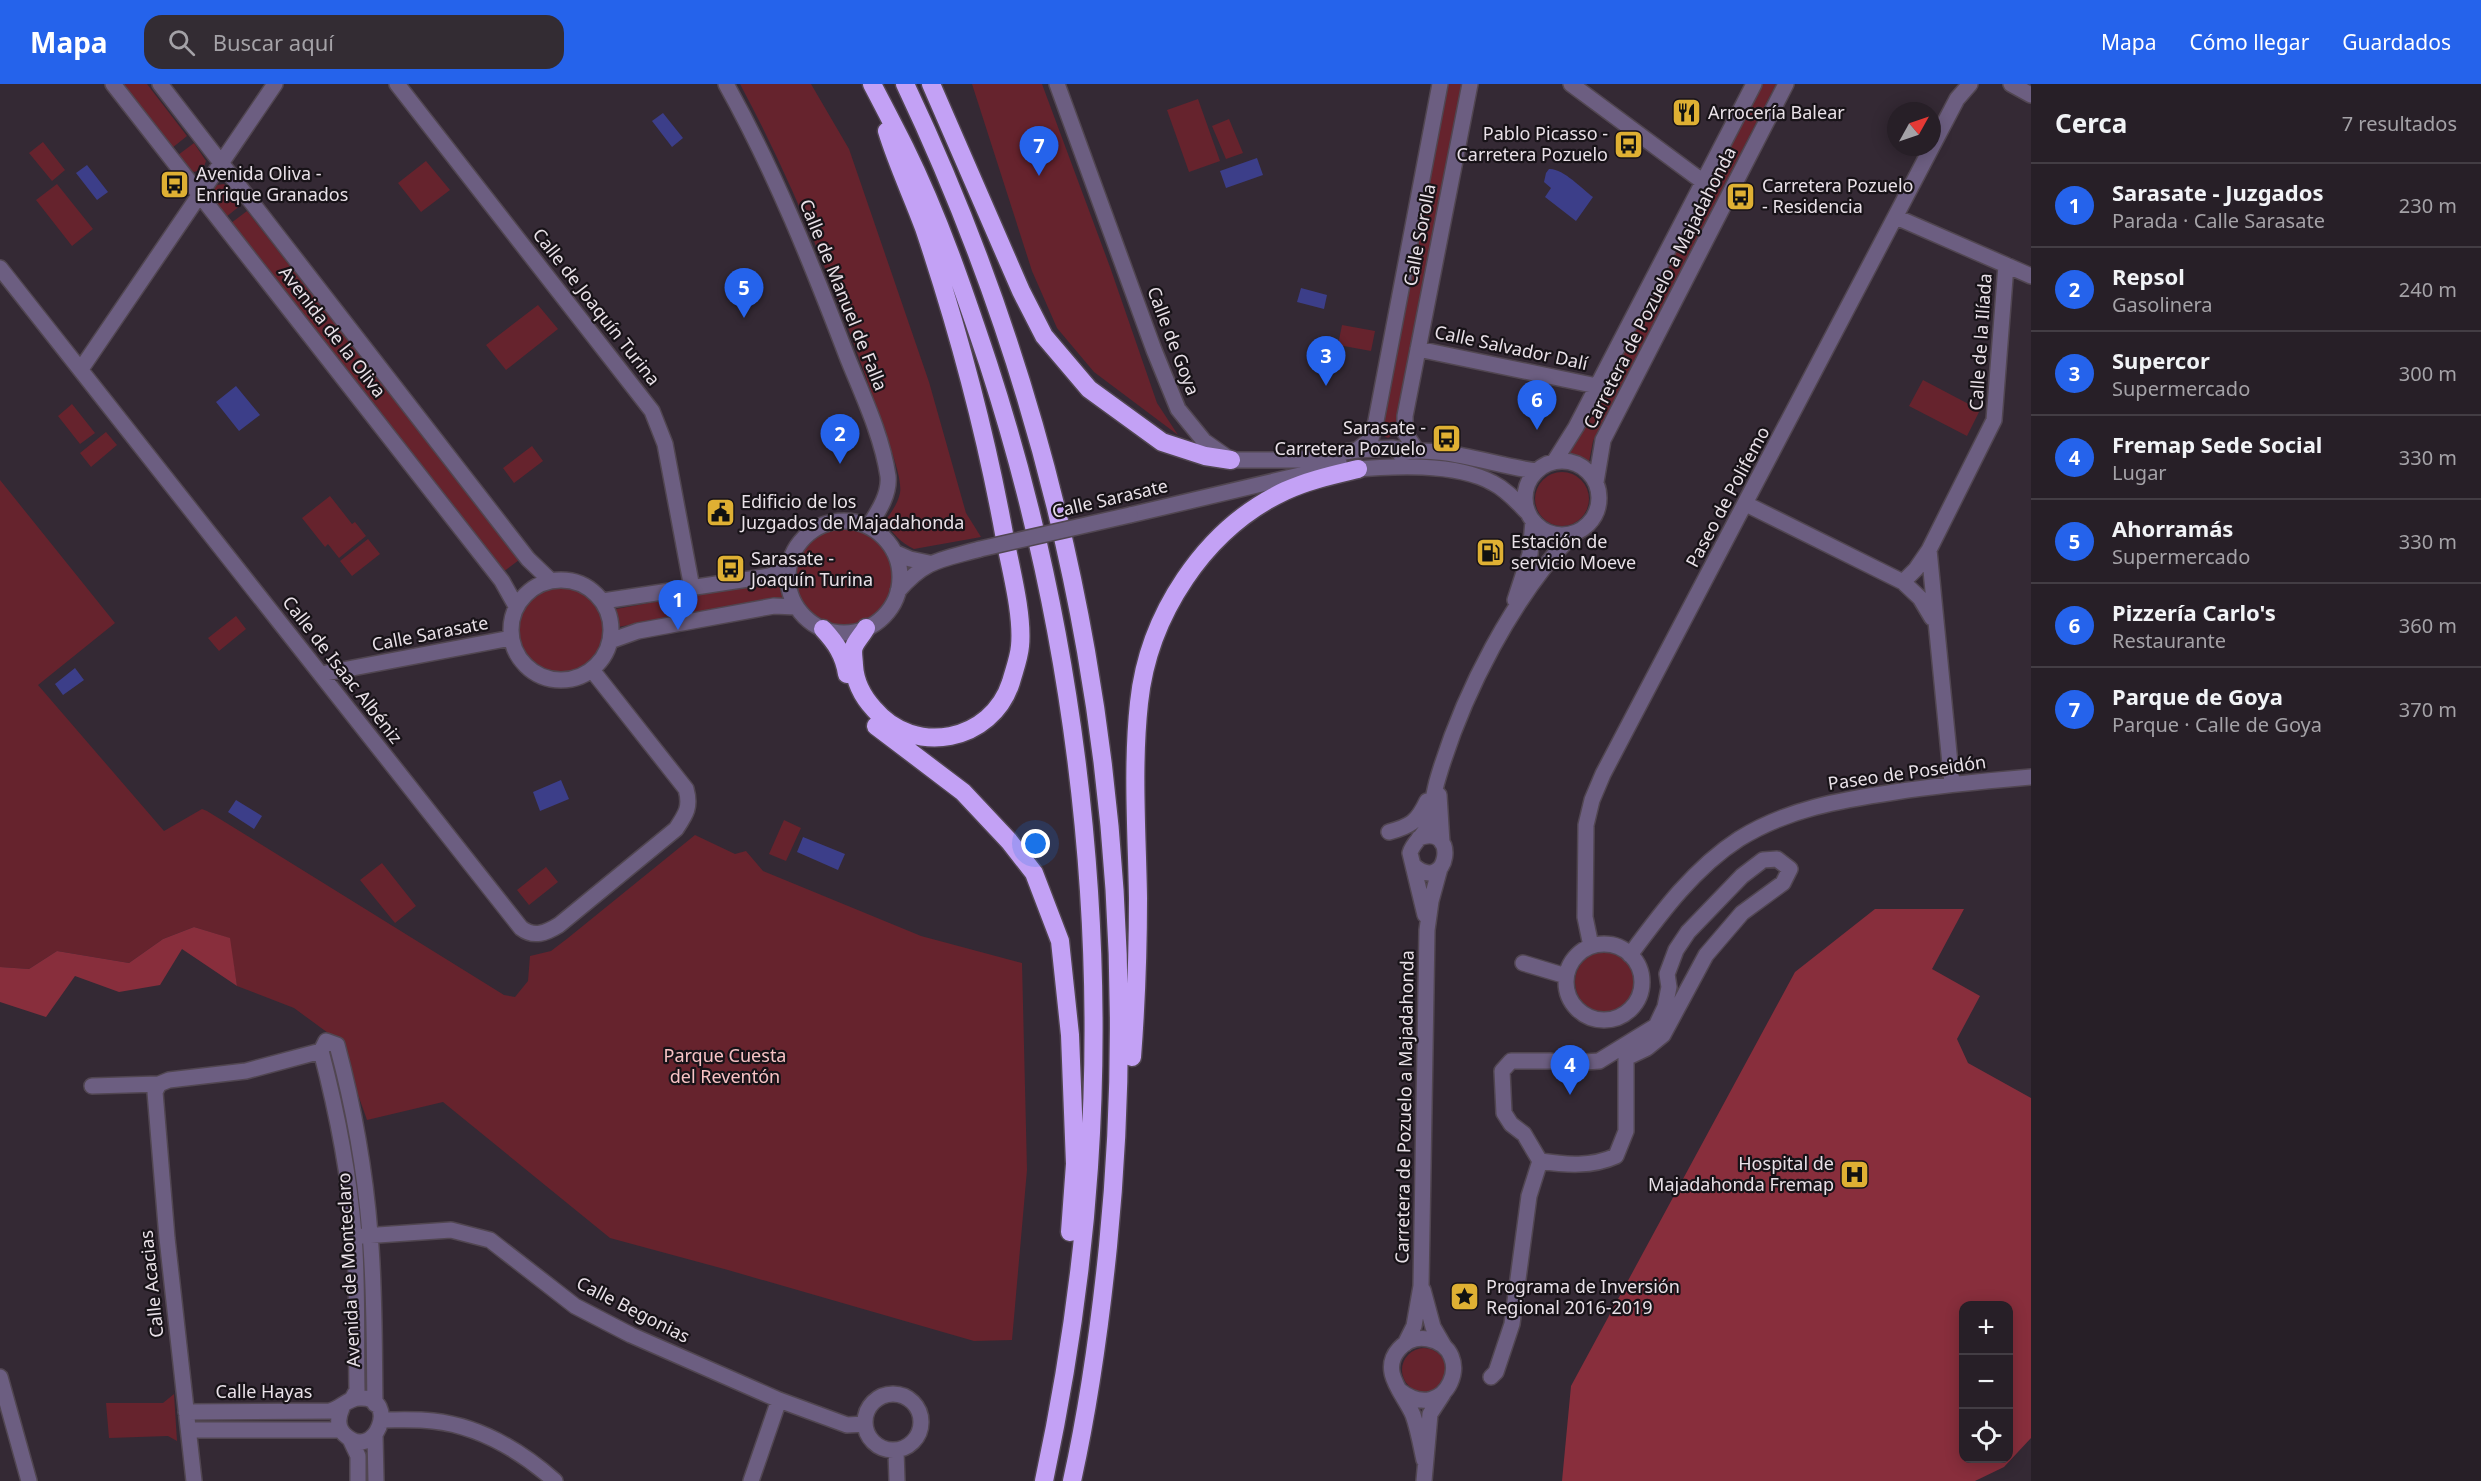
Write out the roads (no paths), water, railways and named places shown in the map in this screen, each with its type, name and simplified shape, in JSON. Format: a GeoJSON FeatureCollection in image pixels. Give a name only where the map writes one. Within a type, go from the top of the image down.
{"type":"FeatureCollection","features":[{"type":"Feature","properties":{"kind":"highway"},"geometry":{"type":"LineString","coordinates":[[905,84],[974,243],[1031,411],[1056,503],[1087,650],[1106,784],[1117,924],[1120,1027],[1117,1157]]}},
{"type":"Feature","properties":{"kind":"highway"},"geometry":{"type":"LineString","coordinates":[[918,84],[928,133]]}},
{"type":"Feature","properties":{"kind":"highway"},"geometry":{"type":"LineString","coordinates":[[931,84],[1021,291],[1044,336],[1089,389],[1162,442],[1205,456],[1231,459]]}},
{"type":"Feature","properties":{"kind":"highway"},"geometry":{"type":"LineString","coordinates":[[866,628],[853,648],[855,677],[860,692],[885,722],[907,732],[929,738],[952,737],[976,727],[997,710],[1010,684],[1020,646],[1017,602],[1001,515],[963,354],[923,227],[894,156],[873,86]]}},
{"type":"Feature","properties":{"kind":"highway"},"geometry":{"type":"LineString","coordinates":[[873,86],[906,150],[938,225],[1005,417],[1031,512],[1061,661],[1080,785],[1086,853],[1093,1031],[1089,1168],[1071,1330],[1044,1481]]}},
{"type":"Feature","properties":{"kind":"highway"},"geometry":{"type":"LineString","coordinates":[[1072,1481],[1102,1306],[1117,1157],[1132,1056],[1138,901],[1136,784],[1139,702],[1153,639],[1181,584],[1206,550],[1236,521],[1283,492],[1316,478],[1358,469]]}},
{"type":"Feature","properties":{"kind":"highway"},"geometry":{"type":"LineString","coordinates":[[823,629],[837,645],[845,660],[848,680],[854,695],[877,728],[963,792],[1009,841],[1034,873],[1060,942],[1070,1035],[1075,1164],[1069,1250],[1071,1330]]}},
{"type":"Feature","properties":{"kind":"street","name":"Avenida de la Oliva"},"geometry":{"type":"LineString","coordinates":[[113,84],[502,581],[516,606]]}},
{"type":"Feature","properties":{"kind":"street","name":"Avenida de la Oliva"},"geometry":{"type":"LineString","coordinates":[[160,84],[528,559],[550,580]]}},
{"type":"Feature","properties":{"kind":"street"},"geometry":{"type":"LineString","coordinates":[[81,369],[275,84]]}},
{"type":"Feature","properties":{"kind":"street","name":"Calle de Joaquín Turina"},"geometry":{"type":"LineString","coordinates":[[396,84],[652,411],[665,444],[692,588]]}},
{"type":"Feature","properties":{"kind":"street","name":"Calle de Manuel de Falla"},"geometry":{"type":"LineString","coordinates":[[726,84],[743,114],[806,248],[876,433],[888,478],[883,502],[869,526]]}},
{"type":"Feature","properties":{"kind":"street","name":"Calle de Goya"},"geometry":{"type":"LineString","coordinates":[[1057,84],[1154,350],[1178,408],[1204,441],[1231,459]]}},
{"type":"Feature","properties":{"kind":"street","name":"Calle Sorolla"},"geometry":{"type":"LineString","coordinates":[[1357,450],[1371,439],[1383,388],[1440,84]]}},
{"type":"Feature","properties":{"kind":"street","name":"Calle Sorolla"},"geometry":{"type":"LineString","coordinates":[[1413,451],[1405,433],[1405,416],[1470,84]]}},
{"type":"Feature","properties":{"kind":"street"},"geometry":{"type":"LineString","coordinates":[[1571,84],[1702,181]]}},
{"type":"Feature","properties":{"kind":"street","name":"Carretera de Pozuelo a Majadahonda"},"geometry":{"type":"LineString","coordinates":[[1554,462],[1576,427],[1754,84]]}},
{"type":"Feature","properties":{"kind":"street","name":"Carretera de Pozuelo a Majadahonda"},"geometry":{"type":"LineString","coordinates":[[1596,482],[1603,440],[1786,84]]}},
{"type":"Feature","properties":{"kind":"street","name":"Paseo de Polifemo"},"geometry":{"type":"LineString","coordinates":[[1591,946],[1585,917],[1586,825],[1592,800],[1603,774],[1957,99],[1970,84]]}},
{"type":"Feature","properties":{"kind":"street"},"geometry":{"type":"LineString","coordinates":[[2011,84],[2031,95]]}},
{"type":"Feature","properties":{"kind":"street"},"geometry":{"type":"LineString","coordinates":[[1896,218],[2031,276]]}},
{"type":"Feature","properties":{"kind":"street","name":"Calle de la Ilíada"},"geometry":{"type":"LineString","coordinates":[[1903,582],[1916,569],[1929,550],[1994,420],[2006,265]]}},
{"type":"Feature","properties":{"kind":"street","name":"Calle de Isaac Albéniz"},"geometry":{"type":"LineString","coordinates":[[0,268],[521,928],[528,933],[537,935],[559,925],[676,829],[688,812],[690,801],[686,789],[592,670]]}},
{"type":"Feature","properties":{"kind":"street","name":"Calle Salvador Dalí"},"geometry":{"type":"LineString","coordinates":[[1418,348],[1597,386]]}},
{"type":"Feature","properties":{"kind":"street"},"geometry":{"type":"LineString","coordinates":[[1383,388],[1391,397],[1400,398],[1409,394]]}},
{"type":"Feature","properties":{"kind":"street"},"geometry":{"type":"LineString","coordinates":[[1231,459],[1296,460],[1357,450],[1393,448],[1413,451]]}},
{"type":"Feature","properties":{"kind":"street","name":"Calle Sarasate"},"geometry":{"type":"LineString","coordinates":[[898,591],[912,575],[929,563],[980,549],[1300,475],[1333,463],[1358,458],[1413,451],[1445,453],[1507,467],[1537,471]]}},
{"type":"Feature","properties":{"kind":"street"},"geometry":{"type":"LineString","coordinates":[[1442,843],[1434,837],[1418,839],[1389,832],[1408,826],[1420,816],[1476,684],[1510,615],[1530,554],[1531,517],[1526,502],[1526,490],[1537,471],[1554,462],[1567,461],[1578,464],[1589,472],[1596,482],[1599,492],[1596,512],[1584,528],[1575,533],[1550,558],[1510,615]]}},
{"type":"Feature","properties":{"kind":"street","name":"Calle Sarasate"},"geometry":{"type":"LineString","coordinates":[[1300,475],[1358,469],[1426,467],[1477,476],[1493,482],[1505,491],[1531,517]]}},
{"type":"Feature","properties":{"kind":"street"},"geometry":{"type":"LineString","coordinates":[[1746,504],[1903,582],[1920,598],[1935,624]]}},
{"type":"Feature","properties":{"kind":"street"},"geometry":{"type":"LineString","coordinates":[[1531,517],[1542,528],[1552,533],[1575,533]]}},
{"type":"Feature","properties":{"kind":"street"},"geometry":{"type":"LineString","coordinates":[[836,521],[853,521],[869,526],[884,537],[894,552],[899,565],[898,591],[887,614],[866,628],[845,633],[823,629],[808,620],[796,607],[789,588],[788,569],[794,551],[804,537],[819,526],[836,521]]}},
{"type":"Feature","properties":{"kind":"street"},"geometry":{"type":"LineString","coordinates":[[1929,550],[1952,784]]}},
{"type":"Feature","properties":{"kind":"street"},"geometry":{"type":"LineString","coordinates":[[894,552],[910,559],[929,563]]}},
{"type":"Feature","properties":{"kind":"street"},"geometry":{"type":"LineString","coordinates":[[603,601],[769,576],[788,569]]}},
{"type":"Feature","properties":{"kind":"street"},"geometry":{"type":"LineString","coordinates":[[565,579],[580,582],[603,601],[610,620],[610,641],[604,657],[592,670],[576,678],[559,680],[543,677],[528,668],[517,654],[511,638],[511,622],[516,606],[536,585],[550,580],[565,579]]}},
{"type":"Feature","properties":{"kind":"street"},"geometry":{"type":"LineString","coordinates":[[610,641],[638,631],[774,606],[796,607]]}},
{"type":"Feature","properties":{"kind":"street","name":"Calle Sarasate"},"geometry":{"type":"LineString","coordinates":[[321,674],[511,638]]}},
{"type":"Feature","properties":{"kind":"street"},"geometry":{"type":"LineString","coordinates":[[1438,777],[1442,843],[1446,859],[1435,871],[1424,872],[1414,866],[1410,853],[1426,828],[1438,777]]}},
{"type":"Feature","properties":{"kind":"street","name":"Paseo de Poseidón"},"geometry":{"type":"LineString","coordinates":[[1630,955],[1662,911],[1689,882],[1739,840],[1789,815],[1834,801],[1952,784],[2031,777]]}},
{"type":"Feature","properties":{"kind":"street"},"geometry":{"type":"LineString","coordinates":[[1777,859],[1790,869],[1783,883],[1742,913],[1706,955],[1663,1035],[1647,1048],[1626,1058],[1592,1061],[1656,1026],[1665,1007],[1669,987],[1667,974],[1676,950],[1688,932],[1724,894],[1762,860],[1777,859]]}},
{"type":"Feature","properties":{"kind":"street","name":"Carretera de Pozuelo a Majadahonda"},"geometry":{"type":"LineString","coordinates":[[1414,866],[1427,930]]}},
{"type":"Feature","properties":{"kind":"street","name":"Carretera de Pozuelo a Majadahonda"},"geometry":{"type":"LineString","coordinates":[[1404,1344],[1414,1326],[1421,1286],[1427,930],[1431,901],[1440,868]]}},
{"type":"Feature","properties":{"kind":"street"},"geometry":{"type":"LineString","coordinates":[[1605,944],[1619,947],[1630,955],[1639,968],[1642,983],[1638,998],[1629,1011],[1616,1018],[1600,1020],[1586,1015],[1574,1005],[1567,992],[1566,976],[1574,958],[1591,946],[1605,944]]}},
{"type":"Feature","properties":{"kind":"street"},"geometry":{"type":"LineString","coordinates":[[1523,963],[1566,976]]}},
{"type":"Feature","properties":{"kind":"street","name":"Avenida de Monteclaro"},"geometry":{"type":"LineString","coordinates":[[347,1403],[357,1390],[354,1236],[346,1167],[321,1051],[326,1041],[337,1045],[352,1099],[362,1160],[370,1236],[375,1404]]}},
{"type":"Feature","properties":{"kind":"street"},"geometry":{"type":"LineString","coordinates":[[92,1086],[159,1083],[246,1071],[321,1051]]}},
{"type":"Feature","properties":{"kind":"street"},"geometry":{"type":"LineString","coordinates":[[1540,1161],[1565,1165],[1602,1163],[1616,1156],[1626,1131],[1626,1058]]}},
{"type":"Feature","properties":{"kind":"street"},"geometry":{"type":"LineString","coordinates":[[1491,1377],[1496,1372],[1512,1324],[1529,1196],[1540,1161],[1524,1134],[1511,1124],[1504,1113],[1502,1071],[1511,1061],[1551,1061]]}},
{"type":"Feature","properties":{"kind":"street","name":"Calle Acacias"},"geometry":{"type":"LineString","coordinates":[[159,1083],[154,1101],[194,1481]]}},
{"type":"Feature","properties":{"kind":"street","name":"Calle Begonias"},"geometry":{"type":"LineString","coordinates":[[354,1236],[451,1230],[490,1240],[575,1306],[632,1335],[779,1400],[847,1425],[865,1424]]}},
{"type":"Feature","properties":{"kind":"street","name":"Carretera de Pozuelo a Majadahonda"},"geometry":{"type":"LineString","coordinates":[[1421,1286],[1433,1327],[1444,1346]]}},
{"type":"Feature","properties":{"kind":"street"},"geometry":{"type":"LineString","coordinates":[[1424,1460],[1413,1416],[1393,1379],[1392,1366],[1398,1350],[1404,1344],[1414,1339],[1425,1338],[1435,1340],[1444,1346],[1454,1365],[1454,1376],[1450,1386],[1430,1414],[1424,1460],[1424,1481]]}},
{"type":"Feature","properties":{"kind":"street"},"geometry":{"type":"LineString","coordinates":[[0,1377],[29,1481]]}},
{"type":"Feature","properties":{"kind":"street"},"geometry":{"type":"LineString","coordinates":[[1399,1390],[1408,1397],[1420,1401],[1432,1400],[1443,1394]]}},
{"type":"Feature","properties":{"kind":"street"},"geometry":{"type":"LineString","coordinates":[[894,1394],[911,1401],[917,1408],[921,1426],[913,1443],[896,1450],[879,1447],[871,1441],[865,1424],[870,1406],[876,1400],[894,1394]]}},
{"type":"Feature","properties":{"kind":"street"},"geometry":{"type":"LineString","coordinates":[[358,1481],[358,1456],[338,1419],[347,1403],[365,1398],[375,1404],[382,1420],[375,1436],[376,1481]]}},
{"type":"Feature","properties":{"kind":"street"},"geometry":{"type":"LineString","coordinates":[[751,1481],[779,1400]]}},
{"type":"Feature","properties":{"kind":"street","name":"Calle Hayas"},"geometry":{"type":"LineString","coordinates":[[186,1412],[330,1411],[347,1403]]}},
{"type":"Feature","properties":{"kind":"street"},"geometry":{"type":"LineString","coordinates":[[382,1420],[434,1421],[485,1434],[540,1468],[555,1481]]}},
{"type":"Feature","properties":{"kind":"street","name":"Calle Hayas"},"geometry":{"type":"LineString","coordinates":[[189,1430],[346,1435]]}},
{"type":"Feature","properties":{"kind":"street"},"geometry":{"type":"LineString","coordinates":[[346,1435],[363,1441],[375,1436]]}},
{"type":"Feature","properties":{"kind":"street"},"geometry":{"type":"LineString","coordinates":[[896,1450],[897,1481]]}},
{"type":"Feature","properties":{"kind":"tunnel"},"geometry":{"type":"LineString","coordinates":[[1551,1061],[1585,1062]]}},
{"type":"Feature","properties":{"kind":"place","name":"Arrocería Balear"},"geometry":{"type":"Point","coordinates":[1687,113]}},
{"type":"Feature","properties":{"kind":"place","name":"Pablo Picasso - Carretera Pozuelo"},"geometry":{"type":"Point","coordinates":[1629,144]}},
{"type":"Feature","properties":{"kind":"place","name":"Parque de Goya"},"geometry":{"type":"Point","coordinates":[1039,176]}},
{"type":"Feature","properties":{"kind":"place","name":"Avenida Oliva - Enrique Granados"},"geometry":{"type":"Point","coordinates":[175,184]}},
{"type":"Feature","properties":{"kind":"place","name":"Carretera Pozuelo - Residencia"},"geometry":{"type":"Point","coordinates":[1741,196]}},
{"type":"Feature","properties":{"kind":"place","name":"Ahorramás"},"geometry":{"type":"Point","coordinates":[744,318]}},
{"type":"Feature","properties":{"kind":"place","name":"Supercor"},"geometry":{"type":"Point","coordinates":[1326,386]}},
{"type":"Feature","properties":{"kind":"place","name":"Pizzería Carlo's"},"geometry":{"type":"Point","coordinates":[1537,430]}},
{"type":"Feature","properties":{"kind":"place","name":"Sarasate - Carretera Pozuelo"},"geometry":{"type":"Point","coordinates":[1447,438]}},
{"type":"Feature","properties":{"kind":"place","name":"Repsol"},"geometry":{"type":"Point","coordinates":[840,464]}},
{"type":"Feature","properties":{"kind":"place","name":"Edificio de los Juzgados de Majadahonda"},"geometry":{"type":"Point","coordinates":[720,512]}},
{"type":"Feature","properties":{"kind":"place","name":"Estación de servicio Moeve"},"geometry":{"type":"Point","coordinates":[1490,552]}},
{"type":"Feature","properties":{"kind":"place","name":"Sarasate - Joaquín Turina"},"geometry":{"type":"Point","coordinates":[730,569]}},
{"type":"Feature","properties":{"kind":"place","name":"Sarasate - Juzgados"},"geometry":{"type":"Point","coordinates":[678,630]}},
{"type":"Feature","properties":{"kind":"place","name":"Fremap Sede Social"},"geometry":{"type":"Point","coordinates":[1570,1095]}},
{"type":"Feature","properties":{"kind":"place","name":"Hospital de Majadahonda Fremap"},"geometry":{"type":"Point","coordinates":[1855,1174]}},
{"type":"Feature","properties":{"kind":"place","name":"Programa de Inversión Regional 2016-2019"},"geometry":{"type":"Point","coordinates":[1465,1297]}},
{"type":"Feature","properties":{"kind":"park label","name":"Parque Cuesta del Reventón"},"geometry":{"type":"Point","coordinates":[725,1066]}}]}
